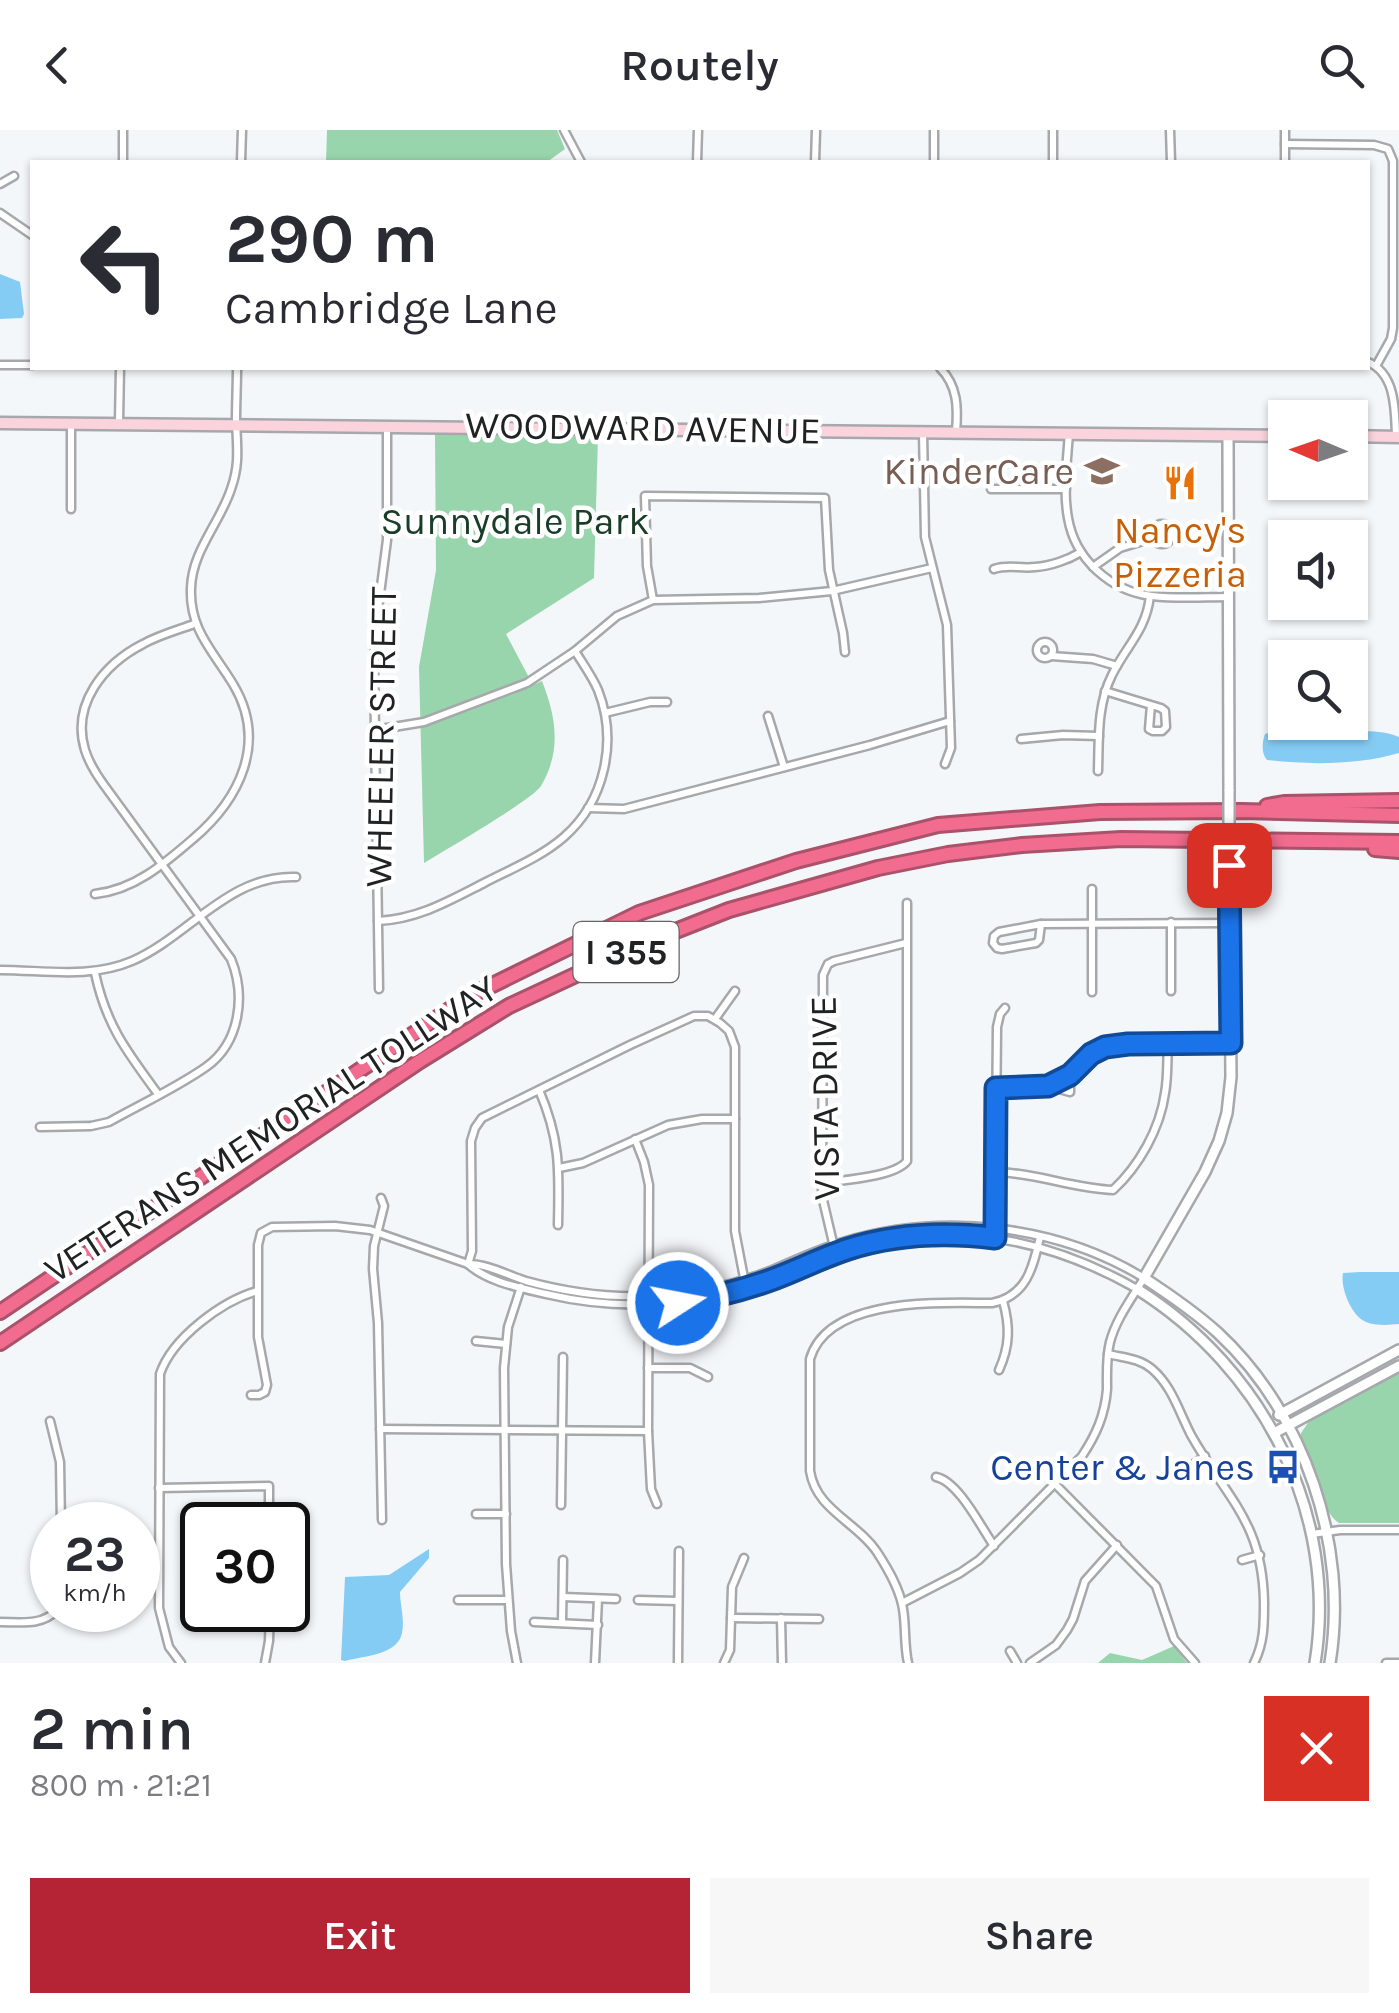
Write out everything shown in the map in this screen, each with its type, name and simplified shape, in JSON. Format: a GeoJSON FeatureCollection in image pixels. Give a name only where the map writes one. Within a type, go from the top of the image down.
{"type":"FeatureCollection","features":[{"type":"Feature","properties":{"kind":"highway"},"geometry":{"type":"LineString","coordinates":[[1242,811],[1284,803],[1399,801]]}},
{"type":"Feature","properties":{"kind":"highway","name":"VETERANS MEMORIAL TOLLWAY"},"geometry":{"type":"LineString","coordinates":[[0,1312],[470,996],[639,913],[796,862],[938,825],[1100,812],[1399,815]]}},
{"type":"Feature","properties":{"kind":"highway","name":"VETERANS MEMORIAL TOLLWAY"},"geometry":{"type":"LineString","coordinates":[[0,1343],[420,1061],[509,1006],[640,945],[728,910],[878,868],[1022,845],[1122,839],[1399,842]]}},
{"type":"Feature","properties":{"kind":"highway"},"geometry":{"type":"LineString","coordinates":[[1348,841],[1373,849],[1399,851]]}},
{"type":"Feature","properties":{"kind":"main road","name":"WOODWARD AVENUE"},"geometry":{"type":"LineString","coordinates":[[0,423],[1268,436]]}},
{"type":"Feature","properties":{"kind":"main road"},"geometry":{"type":"LineString","coordinates":[[1368,436],[1397,437]]}},
{"type":"Feature","properties":{"kind":"street"},"geometry":{"type":"LineString","coordinates":[[123,130],[123,160]]}},
{"type":"Feature","properties":{"kind":"street"},"geometry":{"type":"LineString","coordinates":[[241,160],[242,130]]}},
{"type":"Feature","properties":{"kind":"street"},"geometry":{"type":"LineString","coordinates":[[564,130],[581,160]]}},
{"type":"Feature","properties":{"kind":"street"},"geometry":{"type":"LineString","coordinates":[[697,160],[698,130]]}},
{"type":"Feature","properties":{"kind":"street"},"geometry":{"type":"LineString","coordinates":[[815,160],[816,130]]}},
{"type":"Feature","properties":{"kind":"street"},"geometry":{"type":"LineString","coordinates":[[934,130],[934,160]]}},
{"type":"Feature","properties":{"kind":"street"},"geometry":{"type":"LineString","coordinates":[[1053,130],[1053,160]]}},
{"type":"Feature","properties":{"kind":"street"},"geometry":{"type":"LineString","coordinates":[[1170,130],[1172,160]]}},
{"type":"Feature","properties":{"kind":"street"},"geometry":{"type":"LineString","coordinates":[[1285,130],[1285,160]]}},
{"type":"Feature","properties":{"kind":"street"},"geometry":{"type":"LineString","coordinates":[[1285,144],[1374,145],[1388,149],[1393,161],[1393,328],[1391,340],[1376,366]]}},
{"type":"Feature","properties":{"kind":"street"},"geometry":{"type":"LineString","coordinates":[[0,184],[14,176]]}},
{"type":"Feature","properties":{"kind":"street"},"geometry":{"type":"LineString","coordinates":[[0,212],[30,234]]}},
{"type":"Feature","properties":{"kind":"street"},"geometry":{"type":"LineString","coordinates":[[1370,363],[1376,366],[1394,398],[1397,437]]}},
{"type":"Feature","properties":{"kind":"street"},"geometry":{"type":"LineString","coordinates":[[0,366],[30,366]]}},
{"type":"Feature","properties":{"kind":"street"},"geometry":{"type":"LineString","coordinates":[[119,422],[120,370]]}},
{"type":"Feature","properties":{"kind":"street"},"geometry":{"type":"LineString","coordinates":[[95,894],[116,892],[161,866],[214,821],[236,787],[248,750],[249,728],[242,700],[194,624],[191,600],[192,577],[200,551],[232,488],[239,450],[237,370]]}},
{"type":"Feature","properties":{"kind":"street"},"geometry":{"type":"LineString","coordinates":[[943,370],[955,392],[956,432]]}},
{"type":"Feature","properties":{"kind":"street"},"geometry":{"type":"LineString","coordinates":[[71,423],[71,509]]}},
{"type":"Feature","properties":{"kind":"street","name":"WHEELER STREET"},"geometry":{"type":"LineString","coordinates":[[379,989],[375,641],[387,540],[387,426]]}},
{"type":"Feature","properties":{"kind":"street"},"geometry":{"type":"LineString","coordinates":[[923,432],[924,527],[947,626],[951,748],[945,764]]}},
{"type":"Feature","properties":{"kind":"street"},"geometry":{"type":"LineString","coordinates":[[1069,433],[1069,524],[1092,567],[1120,587],[1150,596],[1230,597]]}},
{"type":"Feature","properties":{"kind":"street"},"geometry":{"type":"LineString","coordinates":[[902,1603],[973,1565],[1086,1449],[1100,1424],[1106,1402],[1108,1354],[1114,1331],[1219,1141],[1229,1096],[1231,1043],[1228,435]]}},
{"type":"Feature","properties":{"kind":"street"},"geometry":{"type":"LineString","coordinates":[[992,489],[1066,489]]}},
{"type":"Feature","properties":{"kind":"street"},"geometry":{"type":"LineString","coordinates":[[654,600],[647,566],[646,496],[825,498],[828,570],[844,652]]}},
{"type":"Feature","properties":{"kind":"street"},"geometry":{"type":"LineString","coordinates":[[1092,567],[1120,548],[1153,538]]}},
{"type":"Feature","properties":{"kind":"street"},"geometry":{"type":"LineString","coordinates":[[994,569],[1007,565],[1037,567],[1081,552]]}},
{"type":"Feature","properties":{"kind":"street"},"geometry":{"type":"LineString","coordinates":[[376,730],[424,722],[508,692],[575,651],[617,616],[654,600],[759,598],[832,590],[932,568]]}},
{"type":"Feature","properties":{"kind":"street"},"geometry":{"type":"LineString","coordinates":[[1098,770],[1098,736],[1106,690],[1116,666],[1137,638],[1150,596]]}},
{"type":"Feature","properties":{"kind":"street"},"geometry":{"type":"LineString","coordinates":[[40,1127],[102,1124],[208,1066],[225,1046],[238,1016],[240,992],[235,968],[225,948],[161,866],[92,768],[84,748],[82,720],[91,692],[109,667],[143,644],[194,624]]}},
{"type":"Feature","properties":{"kind":"street"},"geometry":{"type":"LineString","coordinates":[[378,920],[398,920],[424,913],[534,858],[564,837],[588,808],[598,789],[608,738],[597,688],[575,651]]}},
{"type":"Feature","properties":{"kind":"street"},"geometry":{"type":"LineString","coordinates":[[1051,656],[1116,666]]}},
{"type":"Feature","properties":{"kind":"street"},"geometry":{"type":"LineString","coordinates":[[1106,690],[1150,705]]}},
{"type":"Feature","properties":{"kind":"street"},"geometry":{"type":"LineString","coordinates":[[605,713],[667,702]]}},
{"type":"Feature","properties":{"kind":"street"},"geometry":{"type":"LineString","coordinates":[[768,716],[784,768]]}},
{"type":"Feature","properties":{"kind":"street"},"geometry":{"type":"LineString","coordinates":[[588,808],[624,809],[870,745],[950,720]]}},
{"type":"Feature","properties":{"kind":"street"},"geometry":{"type":"LineString","coordinates":[[1021,739],[1098,736]]}},
{"type":"Feature","properties":{"kind":"street"},"geometry":{"type":"LineString","coordinates":[[0,970],[95,972],[130,962],[148,954],[230,895],[251,886],[296,877]]}},
{"type":"Feature","properties":{"kind":"street"},"geometry":{"type":"LineString","coordinates":[[1092,889],[1092,992]]}},
{"type":"Feature","properties":{"kind":"street"},"geometry":{"type":"LineString","coordinates":[[822,1184],[891,1172],[907,1160],[907,902]]}},
{"type":"Feature","properties":{"kind":"street"},"geometry":{"type":"LineString","coordinates":[[1171,922],[1171,991]]}},
{"type":"Feature","properties":{"kind":"street"},"geometry":{"type":"LineString","coordinates":[[1041,924],[1040,940],[1036,943],[1002,949],[993,943],[999,932],[1041,924],[1229,922]]}},
{"type":"Feature","properties":{"kind":"street","name":"VISTA DRIVE"},"geometry":{"type":"LineString","coordinates":[[834,1249],[822,1184],[823,975],[834,961],[906,943]]}},
{"type":"Feature","properties":{"kind":"street"},"geometry":{"type":"LineString","coordinates":[[95,972],[100,999],[113,1028],[158,1094]]}},
{"type":"Feature","properties":{"kind":"street"},"geometry":{"type":"LineString","coordinates":[[715,1019],[735,991]]}},
{"type":"Feature","properties":{"kind":"street"},"geometry":{"type":"LineString","coordinates":[[995,1238],[998,1025],[1005,1008]]}},
{"type":"Feature","properties":{"kind":"street"},"geometry":{"type":"LineString","coordinates":[[468,1264],[472,1251],[471,1142],[482,1118],[694,1016],[715,1019],[729,1030],[735,1047],[735,1231],[745,1284]]}},
{"type":"Feature","properties":{"kind":"street"},"geometry":{"type":"LineString","coordinates":[[1048,1086],[1070,1075],[1091,1054],[1105,1047],[1231,1043]]}},
{"type":"Feature","properties":{"kind":"street"},"geometry":{"type":"LineString","coordinates":[[997,1172],[1030,1174],[1114,1193],[1157,1124],[1165,1094],[1168,1044]]}},
{"type":"Feature","properties":{"kind":"street"},"geometry":{"type":"LineString","coordinates":[[996,1088],[1048,1086],[1070,1092],[1070,1075]]}},
{"type":"Feature","properties":{"kind":"street"},"geometry":{"type":"LineString","coordinates":[[539,1090],[554,1128],[559,1168],[558,1225]]}},
{"type":"Feature","properties":{"kind":"street"},"geometry":{"type":"LineString","coordinates":[[559,1168],[582,1163],[678,1122],[735,1119]]}},
{"type":"Feature","properties":{"kind":"street"},"geometry":{"type":"LineString","coordinates":[[635,1139],[649,1185],[648,1431],[651,1490],[657,1504]]}},
{"type":"Feature","properties":{"kind":"street"},"geometry":{"type":"LineString","coordinates":[[380,1198],[384,1206],[373,1269],[378,1323],[382,1520]]}},
{"type":"Feature","properties":{"kind":"street"},"geometry":{"type":"LineString","coordinates":[[251,1395],[265,1392],[267,1384],[258,1337],[258,1246],[262,1233],[272,1227],[378,1231],[468,1264],[475,1271],[589,1302],[693,1301],[882,1232],[923,1227],[996,1228],[1040,1237],[1094,1253],[1144,1278],[1220,1334],[1256,1376],[1288,1426],[1317,1494],[1327,1531],[1335,1600],[1330,1663]]}},
{"type":"Feature","properties":{"kind":"street"},"geometry":{"type":"LineString","coordinates":[[834,1249],[904,1237],[955,1234],[995,1238],[1087,1262],[1176,1316],[1219,1355],[1246,1388],[1268,1421],[1302,1498],[1312,1534],[1320,1592],[1315,1663]]}},
{"type":"Feature","properties":{"kind":"street"},"geometry":{"type":"LineString","coordinates":[[908,1663],[902,1603],[882,1561],[869,1540],[822,1501],[812,1483],[810,1359],[820,1338],[833,1328],[880,1310],[919,1303],[1003,1301],[1026,1283],[1040,1237]]}},
{"type":"Feature","properties":{"kind":"street"},"geometry":{"type":"LineString","coordinates":[[517,1663],[508,1600],[506,1344],[522,1284]]}},
{"type":"Feature","properties":{"kind":"street"},"geometry":{"type":"LineString","coordinates":[[180,1663],[169,1647],[159,1608],[158,1383],[168,1355],[186,1335],[230,1302],[258,1290]]}},
{"type":"Feature","properties":{"kind":"street"},"geometry":{"type":"LineString","coordinates":[[999,1370],[1009,1334],[1003,1301]]}},
{"type":"Feature","properties":{"kind":"street"},"geometry":{"type":"LineString","coordinates":[[476,1340],[506,1344]]}},
{"type":"Feature","properties":{"kind":"street"},"geometry":{"type":"LineString","coordinates":[[1268,1421],[1399,1350]]}},
{"type":"Feature","properties":{"kind":"street"},"geometry":{"type":"LineString","coordinates":[[1108,1354],[1137,1360],[1153,1370],[1169,1388],[1192,1436],[1244,1516],[1260,1555],[1264,1626],[1254,1663]]}},
{"type":"Feature","properties":{"kind":"street"},"geometry":{"type":"LineString","coordinates":[[561,1505],[563,1357]]}},
{"type":"Feature","properties":{"kind":"street"},"geometry":{"type":"LineString","coordinates":[[1274,1433],[1399,1366]]}},
{"type":"Feature","properties":{"kind":"street"},"geometry":{"type":"LineString","coordinates":[[648,1368],[690,1368],[708,1376]]}},
{"type":"Feature","properties":{"kind":"street"},"geometry":{"type":"LineString","coordinates":[[50,1421],[60,1462],[61,1502]]}},
{"type":"Feature","properties":{"kind":"street"},"geometry":{"type":"LineString","coordinates":[[380,1430],[648,1431]]}},
{"type":"Feature","properties":{"kind":"street"},"geometry":{"type":"LineString","coordinates":[[1177,1476],[1205,1456]]}},
{"type":"Feature","properties":{"kind":"street"},"geometry":{"type":"LineString","coordinates":[[936,1477],[952,1486],[994,1546]]}},
{"type":"Feature","properties":{"kind":"street"},"geometry":{"type":"LineString","coordinates":[[1055,1484],[1156,1586],[1174,1638],[1195,1663]]}},
{"type":"Feature","properties":{"kind":"street"},"geometry":{"type":"LineString","coordinates":[[160,1488],[269,1486],[269,1502]]}},
{"type":"Feature","properties":{"kind":"street"},"geometry":{"type":"LineString","coordinates":[[476,1514],[506,1514]]}},
{"type":"Feature","properties":{"kind":"street"},"geometry":{"type":"LineString","coordinates":[[1312,1534],[1399,1530]]}},
{"type":"Feature","properties":{"kind":"street"},"geometry":{"type":"LineString","coordinates":[[1030,1663],[1056,1644],[1067,1630],[1085,1581],[1117,1545]]}},
{"type":"Feature","properties":{"kind":"street"},"geometry":{"type":"LineString","coordinates":[[678,1663],[679,1551]]}},
{"type":"Feature","properties":{"kind":"street"},"geometry":{"type":"LineString","coordinates":[[1242,1560],[1260,1555]]}},
{"type":"Feature","properties":{"kind":"street"},"geometry":{"type":"LineString","coordinates":[[724,1663],[730,1650],[732,1588],[744,1558]]}},
{"type":"Feature","properties":{"kind":"street"},"geometry":{"type":"LineString","coordinates":[[562,1623],[564,1560]]}},
{"type":"Feature","properties":{"kind":"street"},"geometry":{"type":"LineString","coordinates":[[563,1597],[616,1599]]}},
{"type":"Feature","properties":{"kind":"street"},"geometry":{"type":"LineString","coordinates":[[594,1663],[598,1599]]}},
{"type":"Feature","properties":{"kind":"street"},"geometry":{"type":"LineString","coordinates":[[458,1600],[508,1600]]}},
{"type":"Feature","properties":{"kind":"street"},"geometry":{"type":"LineString","coordinates":[[638,1600],[678,1601]]}},
{"type":"Feature","properties":{"kind":"street"},"geometry":{"type":"LineString","coordinates":[[731,1618],[819,1619]]}},
{"type":"Feature","properties":{"kind":"street"},"geometry":{"type":"LineString","coordinates":[[781,1618],[782,1663]]}},
{"type":"Feature","properties":{"kind":"street"},"geometry":{"type":"LineString","coordinates":[[0,1622],[30,1622]]}},
{"type":"Feature","properties":{"kind":"street"},"geometry":{"type":"LineString","coordinates":[[534,1622],[598,1625]]}},
{"type":"Feature","properties":{"kind":"street"},"geometry":{"type":"LineString","coordinates":[[265,1663],[270,1632]]}},
{"type":"Feature","properties":{"kind":"street"},"geometry":{"type":"LineString","coordinates":[[1010,1652],[1017,1663]]}},
{"type":"Feature","properties":{"kind":"street"},"geometry":{"type":"LineString","coordinates":[[1386,1663],[1399,1663]]}},
{"type":"Feature","properties":{"kind":"green space"},"geometry":{"type":"Polygon","coordinates":[[[327,130],[557,130],[565,149],[550,160],[326,160],[327,130]]]}},
{"type":"Feature","properties":{"kind":"green space","name":"Sunnydale Park"},"geometry":{"type":"Polygon","coordinates":[[[435,434],[598,436],[594,578],[506,634],[533,685],[542,681],[547,694],[555,734],[548,773],[541,786],[522,802],[424,863],[419,667],[436,570],[435,434]]]}},
{"type":"Feature","properties":{"kind":"green space"},"geometry":{"type":"Polygon","coordinates":[[[1399,1372],[1399,1523],[1339,1523],[1322,1499],[1301,1443],[1301,1433],[1310,1420],[1399,1372]]]}},
{"type":"Feature","properties":{"kind":"green space"},"geometry":{"type":"Polygon","coordinates":[[[1174,1646],[1187,1663],[1098,1663],[1110,1653],[1142,1660],[1174,1646]]]}},
{"type":"Feature","properties":{"kind":"water"},"geometry":{"type":"Polygon","coordinates":[[[0,274],[20,282],[22,318],[0,319],[0,274]]]}},
{"type":"Feature","properties":{"kind":"water"},"geometry":{"type":"Polygon","coordinates":[[[1368,731],[1383,732],[1399,737],[1399,753],[1334,763],[1267,760],[1263,751],[1268,733],[1268,740],[1368,740],[1368,731]]]}},
{"type":"Feature","properties":{"kind":"water"},"geometry":{"type":"Polygon","coordinates":[[[1399,1272],[1399,1324],[1382,1325],[1361,1319],[1345,1293],[1343,1273],[1399,1272]]]}},
{"type":"Feature","properties":{"kind":"water"},"geometry":{"type":"Polygon","coordinates":[[[429,1549],[429,1558],[400,1592],[403,1623],[399,1640],[379,1653],[341,1660],[345,1577],[389,1575],[429,1549]]]}},
{"type":"Feature","properties":{"kind":"place","name":"KinderCare"},"geometry":{"type":"Point","coordinates":[1102,471]}},
{"type":"Feature","properties":{"kind":"place","name":"Nancy's Pizzeria"},"geometry":{"type":"Point","coordinates":[1180,483]}},
{"type":"Feature","properties":{"kind":"place","name":"Center & Janes"},"geometry":{"type":"Point","coordinates":[1283,1467]}},
{"type":"Feature","properties":{"kind":"route"},"geometry":{"type":"LineString","coordinates":[[678,1303],[732,1292],[819,1259],[886,1240],[939,1235],[995,1238],[996,1088],[1048,1086],[1070,1075],[1091,1054],[1105,1047],[1231,1043],[1229,865]]}}]}
